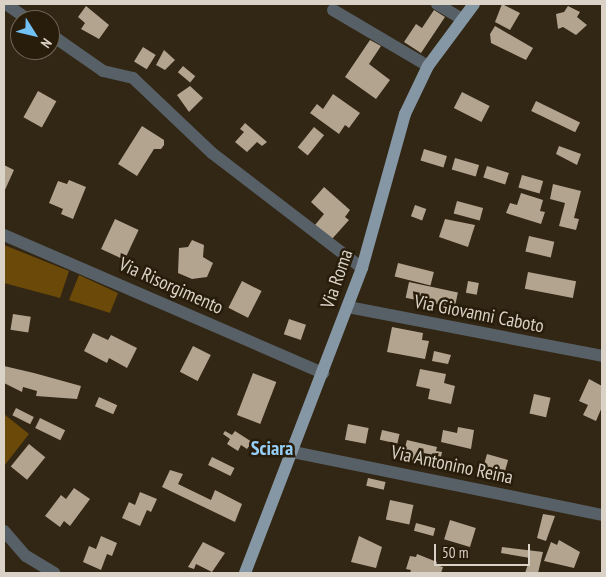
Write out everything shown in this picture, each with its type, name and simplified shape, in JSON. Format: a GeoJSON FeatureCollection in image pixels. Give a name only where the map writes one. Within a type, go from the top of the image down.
{"type":"FeatureCollection","features":[{"type":"Feature","properties":{"kind":"main road","name":"Via Roma"},"geometry":{"type":"LineString","coordinates":[[245,573],[362,268],[405,114],[428,66],[474,4]]}},
{"type":"Feature","properties":{"kind":"street"},"geometry":{"type":"LineString","coordinates":[[436,4],[462,19]]}},
{"type":"Feature","properties":{"kind":"street"},"geometry":{"type":"LineString","coordinates":[[333,10],[428,66]]}},
{"type":"Feature","properties":{"kind":"street"},"geometry":{"type":"LineString","coordinates":[[60,41],[102,71],[133,78],[212,153],[362,268]]}},
{"type":"Feature","properties":{"kind":"street","name":"Via Risorgimento"},"geometry":{"type":"LineString","coordinates":[[4,235],[323,373]]}},
{"type":"Feature","properties":{"kind":"street","name":"Via Giovanni Caboto"},"geometry":{"type":"LineString","coordinates":[[348,307],[602,356]]}},
{"type":"Feature","properties":{"kind":"street","name":"Via Antonino Reina"},"geometry":{"type":"LineString","coordinates":[[293,452],[602,515]]}},
{"type":"Feature","properties":{"kind":"street"},"geometry":{"type":"LineString","coordinates":[[4,531],[26,556],[54,573]]}},
{"type":"Feature","properties":{"kind":"shaded area"},"geometry":{"type":"Polygon","coordinates":[[[4,245],[69,271],[60,298],[4,283],[4,245]]]}},
{"type":"Feature","properties":{"kind":"shaded area"},"geometry":{"type":"Polygon","coordinates":[[[79,275],[118,293],[110,313],[69,300],[79,275]]]}},
{"type":"Feature","properties":{"kind":"shaded area"},"geometry":{"type":"Polygon","coordinates":[[[4,414],[29,434],[4,466],[4,414]]]}},
{"type":"Feature","properties":{"kind":"building"},"geometry":{"type":"Polygon","coordinates":[[[502,4],[520,13],[510,30],[495,22],[502,4]]]}},
{"type":"Feature","properties":{"kind":"building"},"geometry":{"type":"Polygon","coordinates":[[[86,6],[109,25],[99,39],[81,29],[85,23],[78,17],[86,6]]]}},
{"type":"Feature","properties":{"kind":"building"},"geometry":{"type":"Polygon","coordinates":[[[568,6],[580,12],[577,17],[587,25],[576,35],[563,27],[558,29],[556,14],[564,12],[568,6]]]}},
{"type":"Feature","properties":{"kind":"building"},"geometry":{"type":"Polygon","coordinates":[[[434,10],[445,17],[421,53],[404,42],[416,24],[422,28],[434,10]]]}},
{"type":"Feature","properties":{"kind":"building"},"geometry":{"type":"Polygon","coordinates":[[[495,26],[533,48],[526,60],[491,43],[490,34],[495,26]]]}},
{"type":"Feature","properties":{"kind":"building"},"geometry":{"type":"Polygon","coordinates":[[[370,40],[381,46],[369,64],[390,80],[376,99],[345,77],[370,40]]]}},
{"type":"Feature","properties":{"kind":"building"},"geometry":{"type":"Polygon","coordinates":[[[143,47],[156,55],[147,69],[134,61],[143,47]]]}},
{"type":"Feature","properties":{"kind":"building"},"geometry":{"type":"Polygon","coordinates":[[[164,50],[175,60],[165,70],[156,65],[164,50]]]}},
{"type":"Feature","properties":{"kind":"building"},"geometry":{"type":"Polygon","coordinates":[[[183,66],[195,76],[190,82],[178,72],[183,66]]]}},
{"type":"Feature","properties":{"kind":"building"},"geometry":{"type":"Polygon","coordinates":[[[190,86],[203,98],[189,112],[177,95],[190,86]]]}},
{"type":"Feature","properties":{"kind":"building"},"geometry":{"type":"Polygon","coordinates":[[[38,91],[56,101],[42,127],[23,117],[38,91]]]}},
{"type":"Feature","properties":{"kind":"building"},"geometry":{"type":"Polygon","coordinates":[[[462,92],[490,106],[481,122],[454,108],[462,92]]]}},
{"type":"Feature","properties":{"kind":"building"},"geometry":{"type":"Polygon","coordinates":[[[333,94],[360,113],[349,128],[345,125],[339,134],[310,113],[317,104],[323,109],[333,94]]]}},
{"type":"Feature","properties":{"kind":"building"},"geometry":{"type":"Polygon","coordinates":[[[536,101],[580,122],[575,132],[531,111],[536,101]]]}},
{"type":"Feature","properties":{"kind":"building"},"geometry":{"type":"Polygon","coordinates":[[[245,123],[267,142],[262,146],[257,142],[247,152],[235,142],[244,132],[240,129],[245,123]]]}},
{"type":"Feature","properties":{"kind":"building"},"geometry":{"type":"Polygon","coordinates":[[[142,126],[164,140],[164,145],[161,149],[154,149],[137,176],[118,164],[142,126]]]}},
{"type":"Feature","properties":{"kind":"building"},"geometry":{"type":"Polygon","coordinates":[[[314,127],[324,135],[308,155],[298,147],[314,127]]]}},
{"type":"Feature","properties":{"kind":"building"},"geometry":{"type":"Polygon","coordinates":[[[559,146],[581,154],[577,165],[556,154],[559,146]]]}},
{"type":"Feature","properties":{"kind":"building"},"geometry":{"type":"Polygon","coordinates":[[[424,149],[447,156],[443,167],[420,160],[424,149]]]}},
{"type":"Feature","properties":{"kind":"building"},"geometry":{"type":"Polygon","coordinates":[[[455,158],[479,165],[476,176],[452,170],[455,158]]]}},
{"type":"Feature","properties":{"kind":"building"},"geometry":{"type":"Polygon","coordinates":[[[4,165],[14,170],[4,192],[4,165]]]}},
{"type":"Feature","properties":{"kind":"building"},"geometry":{"type":"Polygon","coordinates":[[[487,166],[509,173],[505,185],[483,177],[487,166]]]}},
{"type":"Feature","properties":{"kind":"building"},"geometry":{"type":"Polygon","coordinates":[[[522,175],[543,181],[540,194],[518,187],[522,175]]]}},
{"type":"Feature","properties":{"kind":"building"},"geometry":{"type":"Polygon","coordinates":[[[69,180],[86,187],[73,219],[61,214],[63,209],[49,203],[58,181],[67,184],[69,180]]]}},
{"type":"Feature","properties":{"kind":"building"},"geometry":{"type":"Polygon","coordinates":[[[553,184],[581,191],[574,218],[579,219],[576,230],[559,226],[565,203],[550,199],[553,184]]]}},
{"type":"Feature","properties":{"kind":"building"},"geometry":{"type":"Polygon","coordinates":[[[324,187],[350,210],[345,217],[349,220],[332,239],[315,225],[324,214],[311,202],[324,187]]]}},
{"type":"Feature","properties":{"kind":"building"},"geometry":{"type":"Polygon","coordinates":[[[521,193],[543,200],[540,211],[545,212],[541,224],[506,213],[510,203],[517,205],[521,193]]]}},
{"type":"Feature","properties":{"kind":"building"},"geometry":{"type":"Polygon","coordinates":[[[457,201],[483,208],[480,221],[454,214],[457,201]]]}},
{"type":"Feature","properties":{"kind":"building"},"geometry":{"type":"Polygon","coordinates":[[[415,205],[426,209],[422,220],[411,216],[415,205]]]}},
{"type":"Feature","properties":{"kind":"building"},"geometry":{"type":"Polygon","coordinates":[[[115,219],[139,230],[125,260],[101,249],[115,219]]]}},
{"type":"Feature","properties":{"kind":"building"},"geometry":{"type":"Polygon","coordinates":[[[445,219],[475,225],[468,247],[439,237],[445,219]]]}},
{"type":"Feature","properties":{"kind":"building"},"geometry":{"type":"Polygon","coordinates":[[[529,236],[554,242],[551,257],[525,252],[529,236]]]}},
{"type":"Feature","properties":{"kind":"building"},"geometry":{"type":"Polygon","coordinates":[[[192,240],[204,245],[203,257],[213,263],[207,277],[192,279],[178,273],[179,248],[188,247],[192,240]]]}},
{"type":"Feature","properties":{"kind":"building"},"geometry":{"type":"Polygon","coordinates":[[[398,263],[434,272],[431,286],[395,277],[398,263]]]}},
{"type":"Feature","properties":{"kind":"building"},"geometry":{"type":"Polygon","coordinates":[[[528,272],[576,281],[573,298],[525,289],[528,272]]]}},
{"type":"Feature","properties":{"kind":"building"},"geometry":{"type":"Polygon","coordinates":[[[242,281],[262,291],[248,318],[228,308],[242,281]]]}},
{"type":"Feature","properties":{"kind":"building"},"geometry":{"type":"Polygon","coordinates":[[[468,281],[479,283],[477,295],[466,293],[468,281]]]}},
{"type":"Feature","properties":{"kind":"building"},"geometry":{"type":"Polygon","coordinates":[[[409,282],[458,292],[455,308],[406,298],[409,282]]]}},
{"type":"Feature","properties":{"kind":"building"},"geometry":{"type":"Polygon","coordinates":[[[13,314],[31,317],[28,333],[10,330],[13,314]]]}},
{"type":"Feature","properties":{"kind":"building"},"geometry":{"type":"Polygon","coordinates":[[[289,319],[306,325],[301,340],[284,334],[289,319]]]}},
{"type":"Feature","properties":{"kind":"building"},"geometry":{"type":"Polygon","coordinates":[[[392,327],[423,333],[422,340],[429,341],[425,359],[387,352],[392,327]]]}},
{"type":"Feature","properties":{"kind":"building"},"geometry":{"type":"Polygon","coordinates":[[[93,333],[108,340],[111,335],[137,348],[127,368],[109,358],[107,363],[84,351],[93,333]]]}},
{"type":"Feature","properties":{"kind":"building"},"geometry":{"type":"Polygon","coordinates":[[[193,346],[211,355],[198,381],[180,372],[193,346]]]}},
{"type":"Feature","properties":{"kind":"building"},"geometry":{"type":"Polygon","coordinates":[[[434,351],[451,355],[448,364],[432,361],[434,351]]]}},
{"type":"Feature","properties":{"kind":"building"},"geometry":{"type":"Polygon","coordinates":[[[4,366],[81,386],[77,399],[36,396],[37,391],[23,387],[22,392],[4,383],[4,366]]]}},
{"type":"Feature","properties":{"kind":"building"},"geometry":{"type":"Polygon","coordinates":[[[420,369],[446,374],[444,383],[455,386],[451,404],[428,399],[430,389],[416,386],[420,369]]]}},
{"type":"Feature","properties":{"kind":"building"},"geometry":{"type":"Polygon","coordinates":[[[253,373],[276,382],[260,424],[237,415],[253,373]]]}},
{"type":"Feature","properties":{"kind":"building"},"geometry":{"type":"Polygon","coordinates":[[[589,379],[602,386],[602,407],[596,421],[583,415],[588,405],[579,401],[589,379]]]}},
{"type":"Feature","properties":{"kind":"building"},"geometry":{"type":"Polygon","coordinates":[[[534,394],[551,398],[546,417],[530,413],[534,394]]]}},
{"type":"Feature","properties":{"kind":"building"},"geometry":{"type":"Polygon","coordinates":[[[99,397],[117,405],[113,414],[95,406],[99,397]]]}},
{"type":"Feature","properties":{"kind":"building"},"geometry":{"type":"Polygon","coordinates":[[[16,408],[34,417],[30,424],[12,415],[16,408]]]}},
{"type":"Feature","properties":{"kind":"building"},"geometry":{"type":"Polygon","coordinates":[[[40,418],[65,430],[60,440],[35,428],[40,418]]]}},
{"type":"Feature","properties":{"kind":"building"},"geometry":{"type":"Polygon","coordinates":[[[348,424],[369,428],[366,444],[345,440],[348,424]]]}},
{"type":"Feature","properties":{"kind":"building"},"geometry":{"type":"Polygon","coordinates":[[[458,427],[474,430],[471,449],[441,442],[443,430],[457,433],[458,427]]]}},
{"type":"Feature","properties":{"kind":"building"},"geometry":{"type":"Polygon","coordinates":[[[382,430],[400,434],[397,444],[380,440],[382,430]]]}},
{"type":"Feature","properties":{"kind":"building"},"geometry":{"type":"Polygon","coordinates":[[[225,431],[232,435],[235,431],[252,442],[247,449],[241,445],[238,451],[227,444],[230,439],[223,434],[225,431]]]}},
{"type":"Feature","properties":{"kind":"building"},"geometry":{"type":"Polygon","coordinates":[[[407,440],[437,447],[436,451],[442,452],[439,467],[402,458],[407,440]]]}},
{"type":"Feature","properties":{"kind":"building"},"geometry":{"type":"Polygon","coordinates":[[[29,444],[45,457],[27,480],[11,467],[29,444]]]}},
{"type":"Feature","properties":{"kind":"building"},"geometry":{"type":"Polygon","coordinates":[[[487,454],[508,460],[504,475],[483,469],[487,454]]]}},
{"type":"Feature","properties":{"kind":"building"},"geometry":{"type":"Polygon","coordinates":[[[212,457],[234,468],[231,476],[208,465],[212,457]]]}},
{"type":"Feature","properties":{"kind":"building"},"geometry":{"type":"Polygon","coordinates":[[[170,470],[183,474],[178,484],[211,500],[215,490],[242,504],[235,522],[162,487],[170,470]]]}},
{"type":"Feature","properties":{"kind":"building"},"geometry":{"type":"Polygon","coordinates":[[[368,478],[386,482],[384,490],[366,486],[368,478]]]}},
{"type":"Feature","properties":{"kind":"building"},"geometry":{"type":"Polygon","coordinates":[[[74,488],[90,499],[70,526],[64,521],[60,527],[45,516],[61,495],[66,499],[74,488]]]}},
{"type":"Feature","properties":{"kind":"building"},"geometry":{"type":"Polygon","coordinates":[[[140,492],[157,499],[151,512],[147,510],[140,526],[122,518],[129,502],[135,505],[140,492]]]}},
{"type":"Feature","properties":{"kind":"building"},"geometry":{"type":"Polygon","coordinates":[[[390,500],[413,505],[409,525],[386,520],[390,500]]]}},
{"type":"Feature","properties":{"kind":"building"},"geometry":{"type":"Polygon","coordinates":[[[543,514],[555,516],[546,541],[537,538],[543,514]]]}},
{"type":"Feature","properties":{"kind":"building"},"geometry":{"type":"Polygon","coordinates":[[[450,520],[476,528],[470,547],[444,539],[450,520]]]}},
{"type":"Feature","properties":{"kind":"building"},"geometry":{"type":"Polygon","coordinates":[[[416,523],[435,528],[433,536],[414,531],[416,523]]]}},
{"type":"Feature","properties":{"kind":"building"},"geometry":{"type":"Polygon","coordinates":[[[101,536],[117,543],[112,556],[107,554],[101,570],[83,562],[89,546],[96,549],[101,536]]]}},
{"type":"Feature","properties":{"kind":"building"},"geometry":{"type":"Polygon","coordinates":[[[359,536],[382,547],[376,568],[351,562],[359,536]]]}},
{"type":"Feature","properties":{"kind":"building"},"geometry":{"type":"Polygon","coordinates":[[[559,540],[580,552],[574,568],[544,561],[551,542],[557,545],[559,540]]]}},
{"type":"Feature","properties":{"kind":"building"},"geometry":{"type":"Polygon","coordinates":[[[203,542],[225,553],[212,572],[196,564],[194,569],[188,567],[203,542]]]}},
{"type":"Feature","properties":{"kind":"building"},"geometry":{"type":"Polygon","coordinates":[[[502,547],[543,552],[538,573],[525,573],[530,558],[501,553],[502,547]]]}},
{"type":"Feature","properties":{"kind":"building"},"geometry":{"type":"Polygon","coordinates":[[[417,554],[437,562],[436,565],[443,567],[441,573],[410,573],[411,570],[406,569],[410,556],[416,557],[417,554]]]}},
{"type":"Feature","properties":{"kind":"district","name":"Sciara"},"geometry":{"type":"Point","coordinates":[272,448]}}]}
